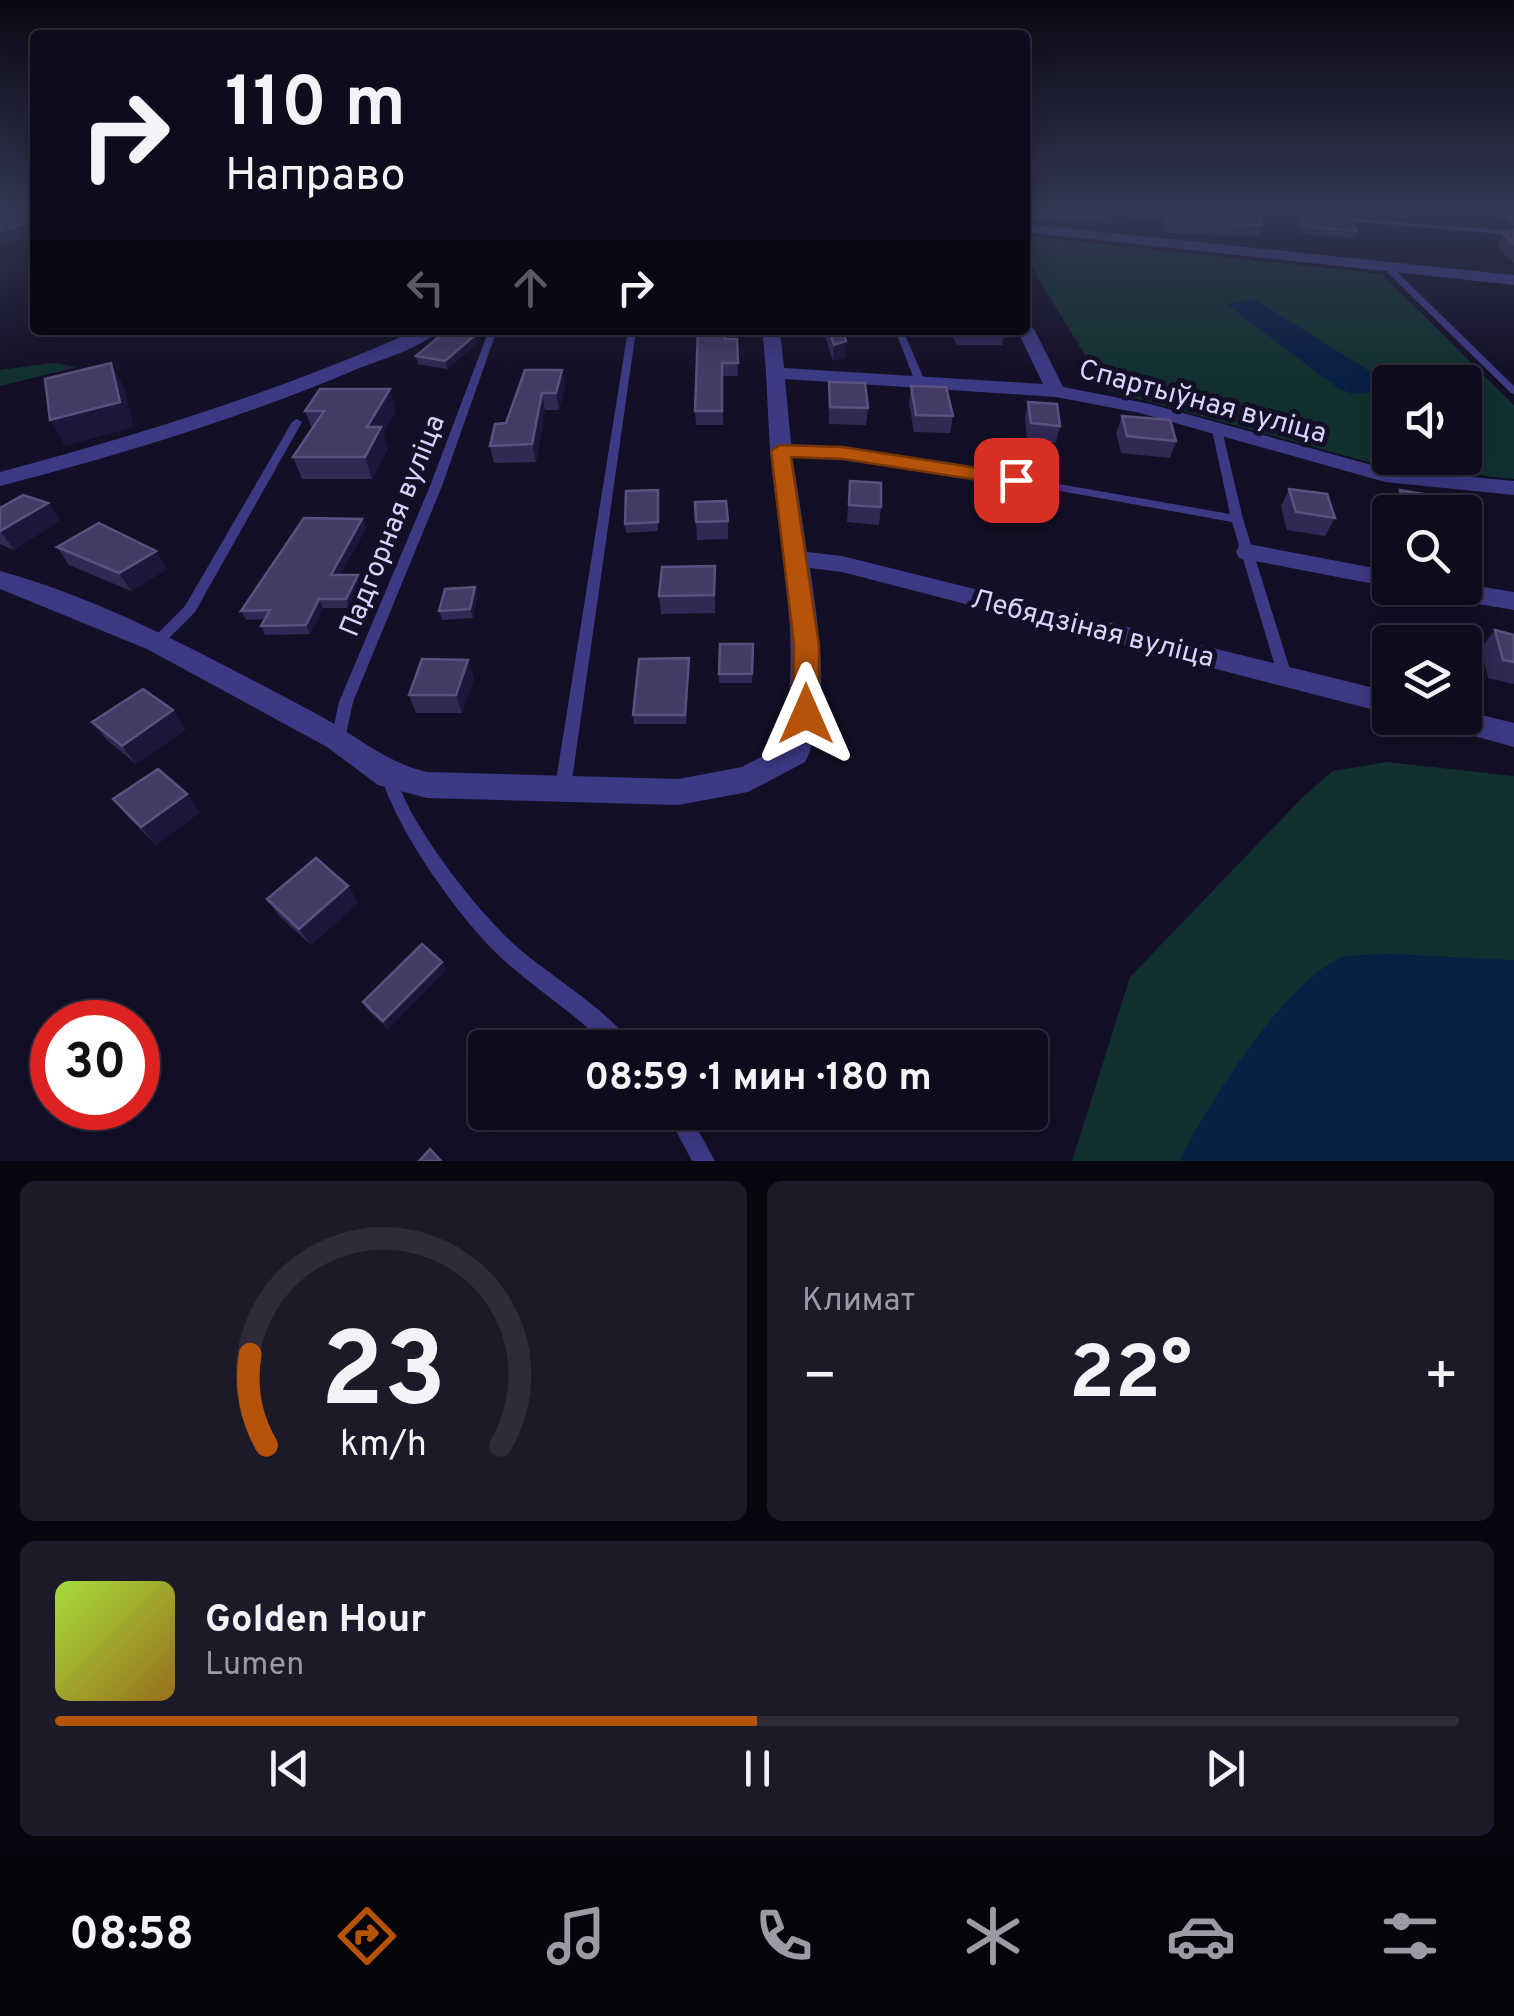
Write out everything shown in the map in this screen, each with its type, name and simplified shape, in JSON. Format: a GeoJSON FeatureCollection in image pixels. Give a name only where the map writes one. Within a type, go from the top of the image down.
{"type":"FeatureCollection","features":[{"type":"Feature","properties":{"kind":"street"},"geometry":{"type":"LineString","coordinates":[[1348,265],[1514,280]]}},
{"type":"Feature","properties":{"kind":"street"},"geometry":{"type":"LineString","coordinates":[[0,479],[134,444],[262,403],[419,335]]}},
{"type":"Feature","properties":{"kind":"street"},"geometry":{"type":"LineString","coordinates":[[0,579],[157,642],[338,739],[390,776],[427,785],[678,792],[748,779],[794,753],[806,714],[795,558],[780,451],[778,373],[772,335]]}},
{"type":"Feature","properties":{"kind":"street","name":"Спартыўная вуліца"},"geometry":{"type":"LineString","coordinates":[[1028,335],[1056,391]]}},
{"type":"Feature","properties":{"kind":"street","name":"Спартыўная вуліца"},"geometry":{"type":"LineString","coordinates":[[778,373],[919,378],[1056,391],[1143,408],[1385,475],[1514,488]]}},
{"type":"Feature","properties":{"kind":"street"},"geometry":{"type":"LineString","coordinates":[[1248,552],[1372,576]]}},
{"type":"Feature","properties":{"kind":"street","name":"Лебядзіная вуліца"},"geometry":{"type":"LineString","coordinates":[[795,558],[842,564],[1372,698]]}},
{"type":"Feature","properties":{"kind":"street"},"geometry":{"type":"LineString","coordinates":[[1482,596],[1514,601]]}},
{"type":"Feature","properties":{"kind":"street"},"geometry":{"type":"LineString","coordinates":[[1482,726],[1514,734]]}},
{"type":"Feature","properties":{"kind":"lane"},"geometry":{"type":"LineString","coordinates":[[1390,270],[1514,391]]}},
{"type":"Feature","properties":{"kind":"lane","name":"Падгорная вуліца"},"geometry":{"type":"LineString","coordinates":[[338,739],[346,702],[436,486],[491,335]]}},
{"type":"Feature","properties":{"kind":"lane"},"geometry":{"type":"LineString","coordinates":[[562,786],[631,335]]}},
{"type":"Feature","properties":{"kind":"lane"},"geometry":{"type":"LineString","coordinates":[[901,335],[919,378]]}},
{"type":"Feature","properties":{"kind":"lane"},"geometry":{"type":"LineString","coordinates":[[157,642],[190,609],[297,422]]}},
{"type":"Feature","properties":{"kind":"lane"},"geometry":{"type":"LineString","coordinates":[[1217,430],[1238,519],[1285,676]]}},
{"type":"Feature","properties":{"kind":"lane"},"geometry":{"type":"LineString","coordinates":[[780,451],[917,462],[1238,519]]}},
{"type":"Feature","properties":{"kind":"lane"},"geometry":{"type":"LineString","coordinates":[[390,776],[391,792],[425,845],[498,943],[607,1030]]}},
{"type":"Feature","properties":{"kind":"lane"},"geometry":{"type":"LineString","coordinates":[[686,1130],[704,1161]]}},
{"type":"Feature","properties":{"kind":"green space"},"geometry":{"type":"Polygon","coordinates":[[[1031,265],[1299,265],[1382,274],[1474,365],[1372,365],[1372,463],[1106,390],[1031,265]]]}},
{"type":"Feature","properties":{"kind":"green space"},"geometry":{"type":"Polygon","coordinates":[[[53,363],[77,367],[0,386],[0,370],[53,363]]]}},
{"type":"Feature","properties":{"kind":"green space"},"geometry":{"type":"Polygon","coordinates":[[[1482,373],[1514,405],[1514,479],[1478,475],[1482,475],[1482,373]]]}},
{"type":"Feature","properties":{"kind":"green space"},"geometry":{"type":"Polygon","coordinates":[[[1387,762],[1514,776],[1514,1161],[1072,1161],[1130,977],[1304,796],[1333,771],[1387,762]]]}},
{"type":"Feature","properties":{"kind":"water"},"geometry":{"type":"Polygon","coordinates":[[[1254,299],[1372,373],[1372,392],[1341,390],[1226,304],[1254,299]]]}},
{"type":"Feature","properties":{"kind":"water"},"geometry":{"type":"Polygon","coordinates":[[[1390,954],[1514,960],[1514,1161],[1179,1161],[1247,1050],[1292,996],[1336,960],[1390,954]]]}},
{"type":"Feature","properties":{"kind":"building"},"geometry":{"type":"Polygon","coordinates":[[[441,335],[475,335],[445,361],[416,356],[441,335]]]}},
{"type":"Feature","properties":{"kind":"building"},"geometry":{"type":"Polygon","coordinates":[[[698,335],[737,339],[738,363],[722,363],[722,411],[695,411],[698,335]]]}},
{"type":"Feature","properties":{"kind":"building"},"geometry":{"type":"Polygon","coordinates":[[[831,335],[844,335],[846,341],[834,345],[831,335]]]}},
{"type":"Feature","properties":{"kind":"building"},"geometry":{"type":"Polygon","coordinates":[[[111,363],[120,402],[50,420],[45,379],[111,363]]]}},
{"type":"Feature","properties":{"kind":"building"},"geometry":{"type":"Polygon","coordinates":[[[525,370],[562,370],[556,393],[542,393],[532,444],[490,446],[495,424],[506,423],[525,370]]]}},
{"type":"Feature","properties":{"kind":"building"},"geometry":{"type":"Polygon","coordinates":[[[829,382],[865,383],[868,408],[830,407],[829,382]]]}},
{"type":"Feature","properties":{"kind":"building"},"geometry":{"type":"Polygon","coordinates":[[[911,386],[946,387],[953,416],[916,415],[911,386]]]}},
{"type":"Feature","properties":{"kind":"building"},"geometry":{"type":"Polygon","coordinates":[[[320,389],[390,389],[367,427],[381,427],[365,457],[293,457],[324,411],[305,411],[320,389]]]}},
{"type":"Feature","properties":{"kind":"building"},"geometry":{"type":"Polygon","coordinates":[[[1028,402],[1057,404],[1060,426],[1031,423],[1028,402]]]}},
{"type":"Feature","properties":{"kind":"building"},"geometry":{"type":"Polygon","coordinates":[[[1122,416],[1170,420],[1176,441],[1127,436],[1122,416]]]}},
{"type":"Feature","properties":{"kind":"building"},"geometry":{"type":"Polygon","coordinates":[[[850,481],[881,483],[881,507],[849,505],[850,481]]]}},
{"type":"Feature","properties":{"kind":"building"},"geometry":{"type":"Polygon","coordinates":[[[1289,489],[1327,494],[1335,518],[1296,512],[1289,489]]]}},
{"type":"Feature","properties":{"kind":"building"},"geometry":{"type":"Polygon","coordinates":[[[658,490],[658,522],[625,524],[626,491],[658,490]]]}},
{"type":"Feature","properties":{"kind":"building"},"geometry":{"type":"Polygon","coordinates":[[[1400,490],[1429,495],[1402,495],[1400,490]]]}},
{"type":"Feature","properties":{"kind":"building"},"geometry":{"type":"Polygon","coordinates":[[[23,495],[48,503],[0,531],[0,508],[23,495]]]}},
{"type":"Feature","properties":{"kind":"building"},"geometry":{"type":"Polygon","coordinates":[[[726,501],[728,521],[696,522],[695,502],[726,501]]]}},
{"type":"Feature","properties":{"kind":"building"},"geometry":{"type":"Polygon","coordinates":[[[304,518],[362,519],[331,575],[358,575],[346,599],[319,599],[306,625],[261,626],[270,610],[241,611],[304,518]]]}},
{"type":"Feature","properties":{"kind":"building"},"geometry":{"type":"Polygon","coordinates":[[[99,523],[156,551],[119,573],[57,547],[99,523]]]}},
{"type":"Feature","properties":{"kind":"building"},"geometry":{"type":"Polygon","coordinates":[[[715,566],[714,595],[659,596],[662,567],[715,566]]]}},
{"type":"Feature","properties":{"kind":"building"},"geometry":{"type":"Polygon","coordinates":[[[475,587],[470,609],[439,611],[445,589],[475,587]]]}},
{"type":"Feature","properties":{"kind":"building"},"geometry":{"type":"Polygon","coordinates":[[[1495,630],[1514,635],[1514,662],[1503,660],[1495,630]]]}},
{"type":"Feature","properties":{"kind":"building"},"geometry":{"type":"Polygon","coordinates":[[[720,644],[753,644],[752,674],[719,674],[720,644]]]}},
{"type":"Feature","properties":{"kind":"building"},"geometry":{"type":"Polygon","coordinates":[[[689,658],[685,715],[633,715],[639,659],[689,658]]]}},
{"type":"Feature","properties":{"kind":"building"},"geometry":{"type":"Polygon","coordinates":[[[422,659],[468,660],[456,695],[409,695],[422,659]]]}},
{"type":"Feature","properties":{"kind":"building"},"geometry":{"type":"Polygon","coordinates":[[[143,689],[173,710],[122,746],[92,722],[143,689]]]}},
{"type":"Feature","properties":{"kind":"building"},"geometry":{"type":"Polygon","coordinates":[[[158,769],[187,794],[141,827],[113,799],[158,769]]]}},
{"type":"Feature","properties":{"kind":"building"},"geometry":{"type":"Polygon","coordinates":[[[316,858],[348,886],[299,929],[267,899],[316,858]]]}},
{"type":"Feature","properties":{"kind":"building"},"geometry":{"type":"Polygon","coordinates":[[[422,944],[442,962],[383,1021],[363,1002],[422,944]]]}},
{"type":"Feature","properties":{"kind":"building"},"geometry":{"type":"Polygon","coordinates":[[[430,1149],[441,1161],[419,1161],[430,1149]]]}},
{"type":"Feature","properties":{"kind":"route"},"geometry":{"type":"LineString","coordinates":[[806,714],[806,645],[780,451],[843,453],[917,462],[1016,480]]}}]}
